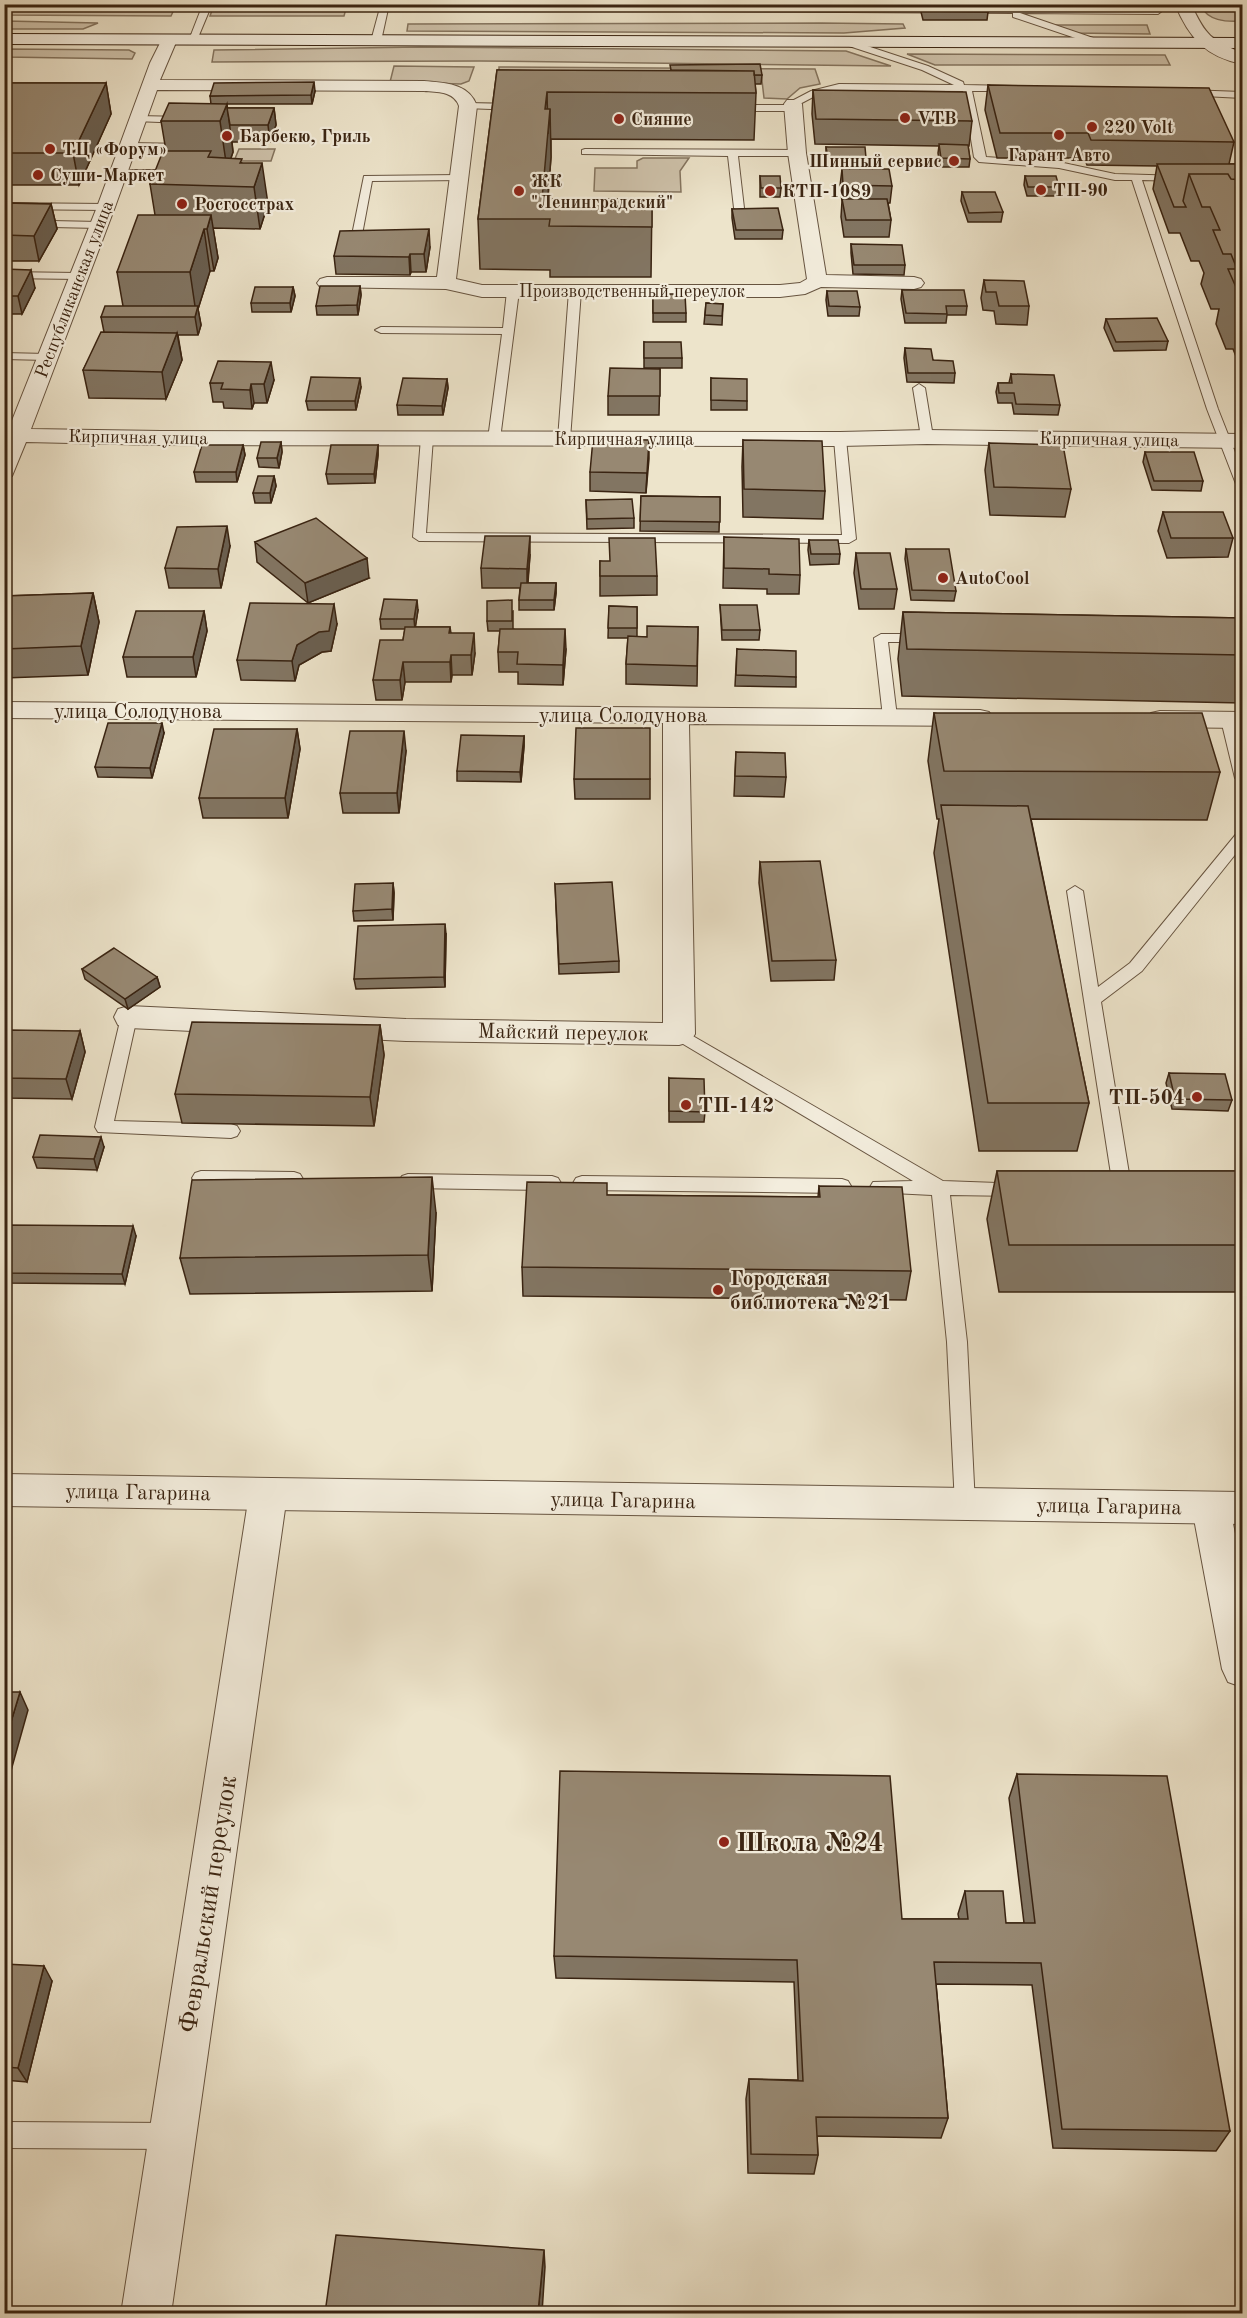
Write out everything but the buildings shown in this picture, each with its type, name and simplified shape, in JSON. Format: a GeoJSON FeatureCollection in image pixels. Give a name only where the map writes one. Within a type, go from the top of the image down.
{"type":"FeatureCollection","features":[{"type":"Feature","properties":{"kind":"street"},"geometry":{"type":"LineString","coordinates":[[1183,4],[1190,20],[1206,43],[1242,59]]}},
{"type":"Feature","properties":{"kind":"street"},"geometry":{"type":"LineString","coordinates":[[4,39],[1242,43]]}},
{"type":"Feature","properties":{"kind":"street","name":"Республиканская улица"},"geometry":{"type":"LineString","coordinates":[[4,471],[12,435],[47,357],[169,40]]}},
{"type":"Feature","properties":{"kind":"street"},"geometry":{"type":"LineString","coordinates":[[150,85],[424,86],[455,90],[467,99],[468,106],[446,283]]}},
{"type":"Feature","properties":{"kind":"street"},"geometry":{"type":"LineString","coordinates":[[793,106],[797,153],[817,281]]}},
{"type":"Feature","properties":{"kind":"street","name":"Производственный переулок"},"geometry":{"type":"LineString","coordinates":[[327,284],[446,283],[465,289],[513,291],[780,291],[805,288],[817,281],[914,283]]}},
{"type":"Feature","properties":{"kind":"street","name":"Кирпичная улица"},"geometry":{"type":"LineString","coordinates":[[12,435],[494,439],[927,437],[1233,441]]}},
{"type":"Feature","properties":{"kind":"street","name":"улица Солодунова"},"geometry":{"type":"LineString","coordinates":[[4,710],[1006,718]]}},
{"type":"Feature","properties":{"kind":"street","name":"Майский переулок"},"geometry":{"type":"LineString","coordinates":[[129,1017],[406,1030],[679,1034],[676,715]]}},
{"type":"Feature","properties":{"kind":"street"},"geometry":{"type":"LineString","coordinates":[[1135,719],[1235,720]]}},
{"type":"Feature","properties":{"kind":"street","name":"улица Гагарина"},"geometry":{"type":"LineString","coordinates":[[4,1490],[1226,1508]]}},
{"type":"Feature","properties":{"kind":"street","name":"Февральский переулок"},"geometry":{"type":"LineString","coordinates":[[146,2313],[268,1495]]}},
{"type":"Feature","properties":{"kind":"street"},"geometry":{"type":"LineString","coordinates":[[1226,1508],[1242,1669]]}},
{"type":"Feature","properties":{"kind":"lane"},"geometry":{"type":"LineString","coordinates":[[4,6],[10,4]]}},
{"type":"Feature","properties":{"kind":"lane"},"geometry":{"type":"LineString","coordinates":[[193,40],[208,4]]}},
{"type":"Feature","properties":{"kind":"lane"},"geometry":{"type":"LineString","coordinates":[[376,41],[384,5],[1003,10],[1073,7],[1158,10],[1156,4]]}},
{"type":"Feature","properties":{"kind":"lane"},"geometry":{"type":"LineString","coordinates":[[1003,10],[1100,43]]}},
{"type":"Feature","properties":{"kind":"lane"},"geometry":{"type":"LineString","coordinates":[[849,43],[925,68],[967,87]]}},
{"type":"Feature","properties":{"kind":"lane"},"geometry":{"type":"LineString","coordinates":[[719,108],[793,106],[814,93],[839,87],[1015,88]]}},
{"type":"Feature","properties":{"kind":"lane"},"geometry":{"type":"LineString","coordinates":[[967,87],[979,157],[983,160],[1059,165],[1095,174],[1136,178],[1195,178]]}},
{"type":"Feature","properties":{"kind":"lane"},"geometry":{"type":"LineString","coordinates":[[1170,93],[1242,95]]}},
{"type":"Feature","properties":{"kind":"lane"},"geometry":{"type":"LineString","coordinates":[[468,106],[531,107]]}},
{"type":"Feature","properties":{"kind":"lane"},"geometry":{"type":"LineString","coordinates":[[137,119],[196,120]]}},
{"type":"Feature","properties":{"kind":"lane"},"geometry":{"type":"LineString","coordinates":[[128,146],[199,147]]}},
{"type":"Feature","properties":{"kind":"lane"},"geometry":{"type":"LineString","coordinates":[[585,152],[797,153]]}},
{"type":"Feature","properties":{"kind":"lane"},"geometry":{"type":"LineString","coordinates":[[734,152],[739,208]]}},
{"type":"Feature","properties":{"kind":"lane"},"geometry":{"type":"LineString","coordinates":[[119,172],[188,173]]}},
{"type":"Feature","properties":{"kind":"lane"},"geometry":{"type":"LineString","coordinates":[[356,240],[368,178],[459,178]]}},
{"type":"Feature","properties":{"kind":"lane"},"geometry":{"type":"LineString","coordinates":[[1136,178],[1233,441],[1242,484]]}},
{"type":"Feature","properties":{"kind":"lane"},"geometry":{"type":"LineString","coordinates":[[4,206],[103,216]]}},
{"type":"Feature","properties":{"kind":"lane"},"geometry":{"type":"LineString","coordinates":[[4,223],[103,216]]}},
{"type":"Feature","properties":{"kind":"lane"},"geometry":{"type":"LineString","coordinates":[[4,275],[78,276]]}},
{"type":"Feature","properties":{"kind":"lane"},"geometry":{"type":"LineString","coordinates":[[494,439],[513,291]]}},
{"type":"Feature","properties":{"kind":"lane"},"geometry":{"type":"LineString","coordinates":[[564,439],[575,291]]}},
{"type":"Feature","properties":{"kind":"lane"},"geometry":{"type":"LineString","coordinates":[[381,330],[508,331]]}},
{"type":"Feature","properties":{"kind":"lane"},"geometry":{"type":"LineString","coordinates":[[4,356],[47,357]]}},
{"type":"Feature","properties":{"kind":"lane"},"geometry":{"type":"LineString","coordinates":[[919,388],[927,437]]}},
{"type":"Feature","properties":{"kind":"lane"},"geometry":{"type":"LineString","coordinates":[[427,438],[419,537],[849,539],[840,439]]}},
{"type":"Feature","properties":{"kind":"lane"},"geometry":{"type":"LineString","coordinates":[[890,717],[881,639],[941,638]]}},
{"type":"Feature","properties":{"kind":"lane"},"geometry":{"type":"LineString","coordinates":[[1235,720],[1242,778]]}},
{"type":"Feature","properties":{"kind":"lane"},"geometry":{"type":"LineString","coordinates":[[1092,1000],[1136,967],[1242,836]]}},
{"type":"Feature","properties":{"kind":"lane"},"geometry":{"type":"LineString","coordinates":[[1075,891],[1123,1192]]}},
{"type":"Feature","properties":{"kind":"lane"},"geometry":{"type":"LineString","coordinates":[[129,1017],[104,1127],[231,1131]]}},
{"type":"Feature","properties":{"kind":"lane"},"geometry":{"type":"LineString","coordinates":[[679,1034],[940,1188]]}},
{"type":"Feature","properties":{"kind":"lane"},"geometry":{"type":"LineString","coordinates":[[201,1178],[308,1180]]}},
{"type":"Feature","properties":{"kind":"lane"},"geometry":{"type":"LineString","coordinates":[[392,1181],[1031,1190]]}},
{"type":"Feature","properties":{"kind":"lane"},"geometry":{"type":"LineString","coordinates":[[940,1188],[957,1342],[965,1505]]}},
{"type":"Feature","properties":{"kind":"lane"},"geometry":{"type":"LineString","coordinates":[[1100,1191],[1147,1192]]}},
{"type":"Feature","properties":{"kind":"lane"},"geometry":{"type":"LineString","coordinates":[[4,2135],[172,2136]]}},
{"type":"Feature","properties":{"kind":"shaded area"},"geometry":{"type":"Polygon","coordinates":[[[29,4],[176,5],[171,16],[5,15],[5,12],[29,4]]]}},
{"type":"Feature","properties":{"kind":"shaded area"},"geometry":{"type":"Polygon","coordinates":[[[214,5],[246,5],[245,8],[324,8],[326,5],[347,5],[344,16],[210,16],[214,5]]]}},
{"type":"Feature","properties":{"kind":"shaded area"},"geometry":{"type":"Polygon","coordinates":[[[1200,5],[1242,5],[1242,21],[1223,21],[1212,17],[1200,5]]]}},
{"type":"Feature","properties":{"kind":"shaded area"},"geometry":{"type":"Polygon","coordinates":[[[5,21],[98,23],[83,29],[5,29],[5,21]]]}},
{"type":"Feature","properties":{"kind":"shaded area"},"geometry":{"type":"Polygon","coordinates":[[[408,24],[903,24],[905,28],[844,33],[407,31],[408,24]]]}},
{"type":"Feature","properties":{"kind":"shaded area"},"geometry":{"type":"Polygon","coordinates":[[[1051,25],[1147,25],[1150,34],[1073,33],[1051,25]]]}},
{"type":"Feature","properties":{"kind":"shaded area"},"geometry":{"type":"Polygon","coordinates":[[[421,47],[846,51],[891,66],[480,61],[212,62],[214,50],[421,47]]]}},
{"type":"Feature","properties":{"kind":"shaded area"},"geometry":{"type":"Polygon","coordinates":[[[5,49],[129,50],[135,53],[132,59],[5,57],[5,49]]]}},
{"type":"Feature","properties":{"kind":"shaded area"},"geometry":{"type":"Polygon","coordinates":[[[907,54],[1165,55],[1170,65],[935,65],[907,54]]]}},
{"type":"Feature","properties":{"kind":"shaded area"},"geometry":{"type":"Polygon","coordinates":[[[394,66],[474,67],[469,81],[461,84],[390,82],[394,66]]]}},
{"type":"Feature","properties":{"kind":"shaded area"},"geometry":{"type":"Polygon","coordinates":[[[499,67],[815,69],[820,84],[800,88],[787,99],[764,98],[761,72],[665,71],[499,78],[499,67]]]}},
{"type":"Feature","properties":{"kind":"shaded area"},"geometry":{"type":"Polygon","coordinates":[[[239,149],[275,149],[271,161],[234,161],[239,149]]]}},
{"type":"Feature","properties":{"kind":"shaded area"},"geometry":{"type":"Polygon","coordinates":[[[643,158],[689,158],[680,171],[681,192],[594,191],[595,168],[637,168],[637,161],[643,158]]]}},
{"type":"Feature","properties":{"kind":"place","name":"VTB"},"geometry":{"type":"Point","coordinates":[905,118]}},
{"type":"Feature","properties":{"kind":"place","name":"Сияние"},"geometry":{"type":"Point","coordinates":[619,119]}},
{"type":"Feature","properties":{"kind":"place","name":"220 Volt"},"geometry":{"type":"Point","coordinates":[1092,127]}},
{"type":"Feature","properties":{"kind":"place","name":"Гарант Авто"},"geometry":{"type":"Point","coordinates":[1059,135]}},
{"type":"Feature","properties":{"kind":"place","name":"Барбекю, Гриль"},"geometry":{"type":"Point","coordinates":[227,136]}},
{"type":"Feature","properties":{"kind":"place","name":"ТЦ «Форум»"},"geometry":{"type":"Point","coordinates":[50,149]}},
{"type":"Feature","properties":{"kind":"place","name":"Шинный сервис"},"geometry":{"type":"Point","coordinates":[954,161]}},
{"type":"Feature","properties":{"kind":"place","name":"Суши-Маркет"},"geometry":{"type":"Point","coordinates":[38,175]}},
{"type":"Feature","properties":{"kind":"place","name":"ТП-90"},"geometry":{"type":"Point","coordinates":[1041,190]}},
{"type":"Feature","properties":{"kind":"place","name":"ЖК \"Ленинградский\""},"geometry":{"type":"Point","coordinates":[519,191]}},
{"type":"Feature","properties":{"kind":"place","name":"КТП-1089"},"geometry":{"type":"Point","coordinates":[770,191]}},
{"type":"Feature","properties":{"kind":"place","name":"Росгосстрах"},"geometry":{"type":"Point","coordinates":[182,204]}},
{"type":"Feature","properties":{"kind":"place","name":"AutoCool"},"geometry":{"type":"Point","coordinates":[943,578]}},
{"type":"Feature","properties":{"kind":"place","name":"ТП-504"},"geometry":{"type":"Point","coordinates":[1197,1097]}},
{"type":"Feature","properties":{"kind":"place","name":"ТП-142"},"geometry":{"type":"Point","coordinates":[686,1105]}},
{"type":"Feature","properties":{"kind":"place","name":"Городская библиотека №21"},"geometry":{"type":"Point","coordinates":[718,1290]}},
{"type":"Feature","properties":{"kind":"place","name":"Школа №24"},"geometry":{"type":"Point","coordinates":[724,1842]}}]}
